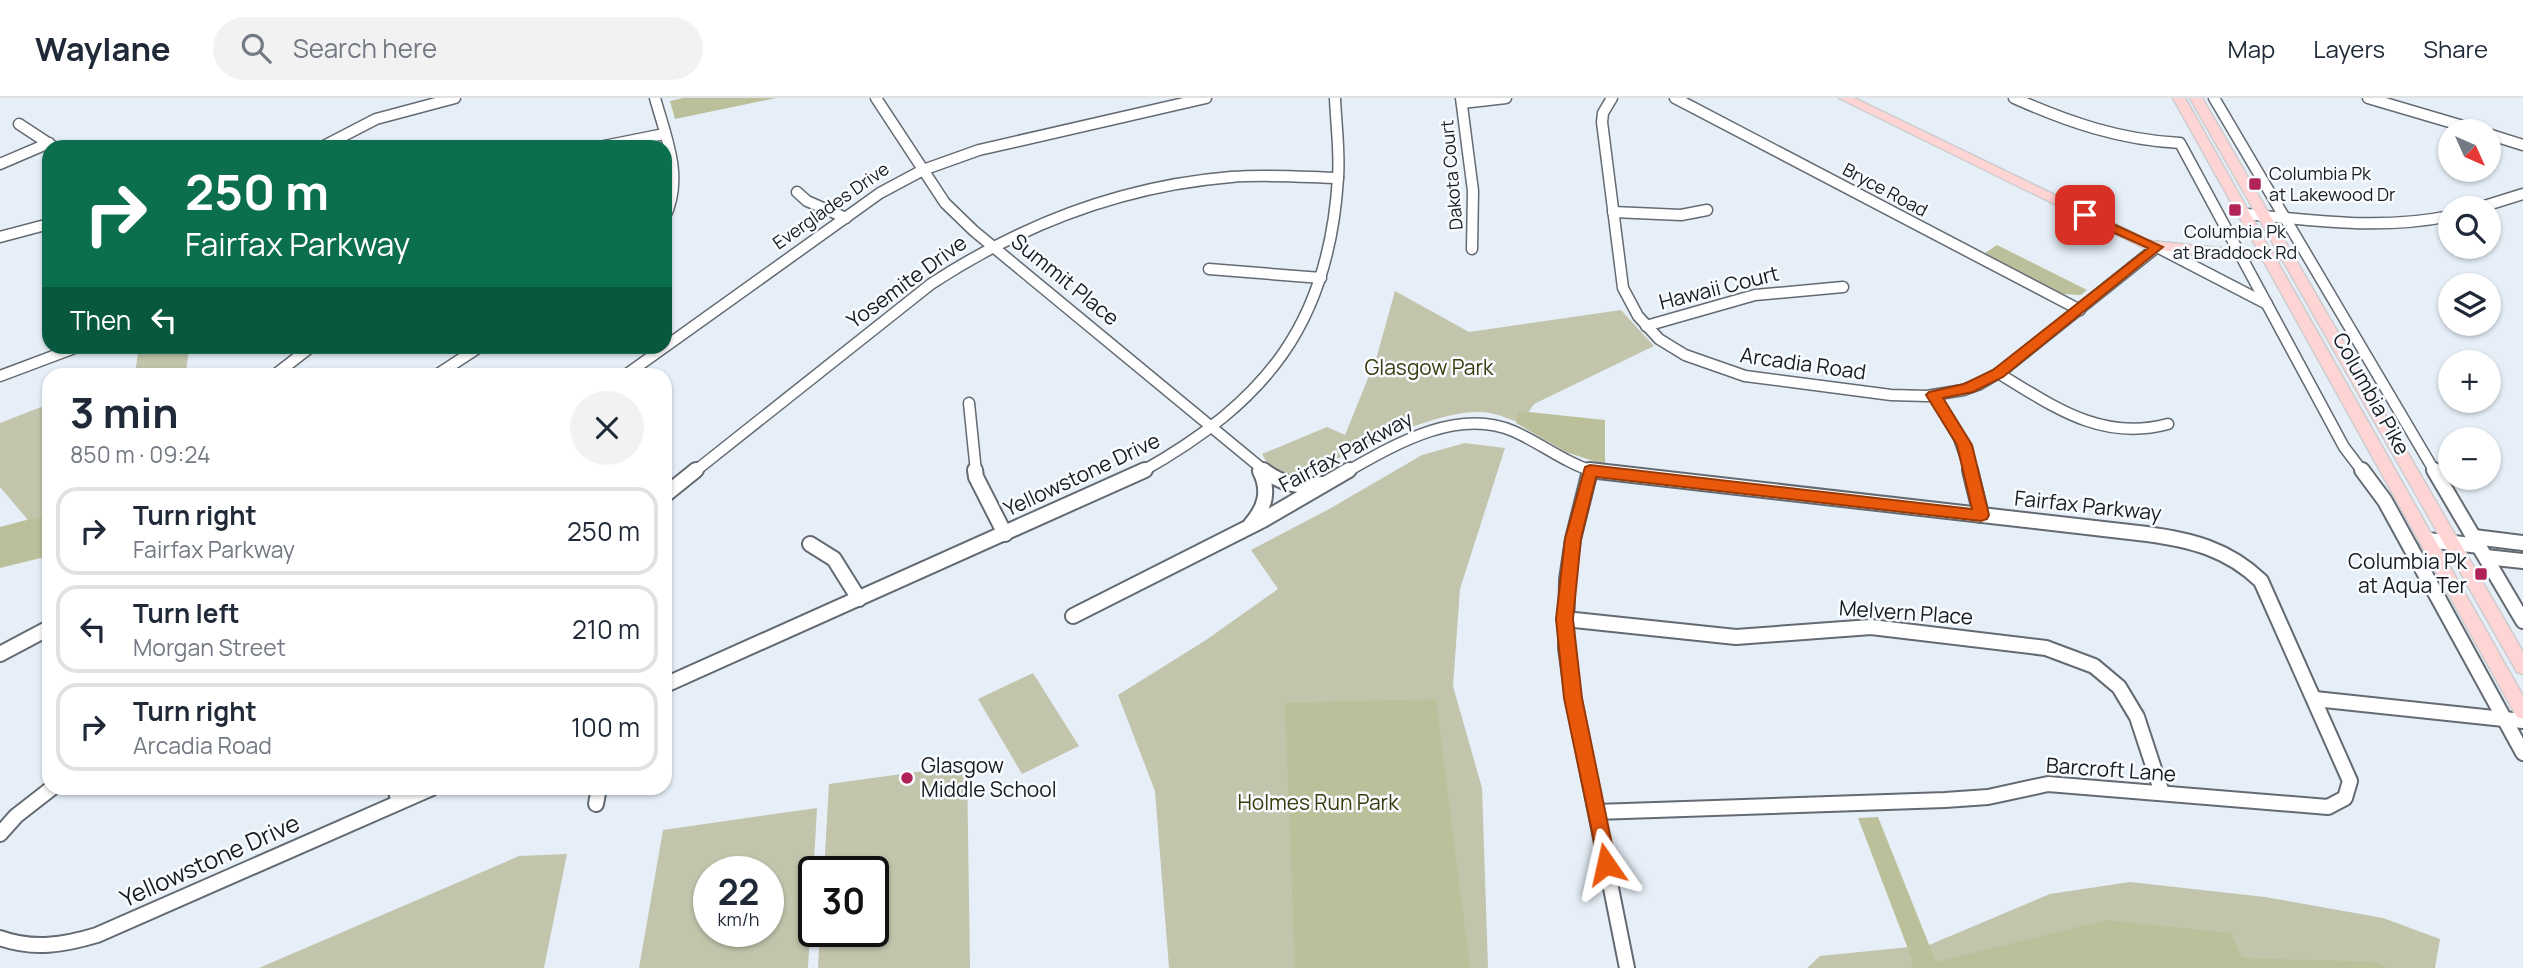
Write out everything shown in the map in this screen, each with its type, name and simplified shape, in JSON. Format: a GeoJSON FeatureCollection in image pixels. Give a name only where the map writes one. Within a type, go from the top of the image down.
{"type":"FeatureCollection","features":[{"type":"Feature","properties":{"kind":"main road"},"geometry":{"type":"LineString","coordinates":[[1844,98],[2133,238],[2157,247],[2287,258]]}},
{"type":"Feature","properties":{"kind":"main road","name":"Columbia Pike"},"geometry":{"type":"LineString","coordinates":[[2179,98],[2523,712]]}},
{"type":"Feature","properties":{"kind":"main road","name":"Columbia Pike"},"geometry":{"type":"LineString","coordinates":[[2196,98],[2523,667]]}},
{"type":"Feature","properties":{"kind":"street"},"geometry":{"type":"LineString","coordinates":[[336,140],[376,119],[455,98]]}},
{"type":"Feature","properties":{"kind":"street"},"geometry":{"type":"LineString","coordinates":[[655,98],[665,140]]}},
{"type":"Feature","properties":{"kind":"street","name":"Summit Place"},"geometry":{"type":"LineString","coordinates":[[876,98],[956,215],[992,246],[1215,427],[1276,481],[1312,486],[1334,480]]}},
{"type":"Feature","properties":{"kind":"street","name":"Everglades Drive"},"geometry":{"type":"LineString","coordinates":[[672,342],[880,193],[923,170],[979,150],[1206,98]]}},
{"type":"Feature","properties":{"kind":"street","name":"Yellowstone Drive"},"geometry":{"type":"LineString","coordinates":[[672,682],[1138,475],[1187,447],[1247,399],[1285,355],[1309,314],[1321,278],[1331,237],[1338,178],[1335,98]]}},
{"type":"Feature","properties":{"kind":"street"},"geometry":{"type":"LineString","coordinates":[[1462,100],[1506,98]]}},
{"type":"Feature","properties":{"kind":"street","name":"Arcadia Road"},"geometry":{"type":"LineString","coordinates":[[1611,98],[1603,113],[1602,122],[1623,288],[1634,311],[1646,326],[1690,357],[1749,379],[1869,393],[1934,395],[1968,388],[1998,373],[2157,247]]}},
{"type":"Feature","properties":{"kind":"street","name":"Bryce Road"},"geometry":{"type":"LineString","coordinates":[[1675,98],[2080,310]]}},
{"type":"Feature","properties":{"kind":"street"},"geometry":{"type":"LineString","coordinates":[[2014,98],[2092,131],[2129,139],[2180,143],[2344,447],[2385,501],[2523,753]]}},
{"type":"Feature","properties":{"kind":"street"},"geometry":{"type":"LineString","coordinates":[[2214,98],[2523,621]]}},
{"type":"Feature","properties":{"kind":"street"},"geometry":{"type":"LineString","coordinates":[[2368,98],[2439,119]]}},
{"type":"Feature","properties":{"kind":"street","name":"Dakota Court"},"geometry":{"type":"LineString","coordinates":[[1462,100],[1473,191],[1472,249]]}},
{"type":"Feature","properties":{"kind":"street"},"geometry":{"type":"LineString","coordinates":[[19,124],[43,140]]}},
{"type":"Feature","properties":{"kind":"street"},"geometry":{"type":"LineString","coordinates":[[634,140],[664,134]]}},
{"type":"Feature","properties":{"kind":"street"},"geometry":{"type":"LineString","coordinates":[[2501,138],[2523,145]]}},
{"type":"Feature","properties":{"kind":"street"},"geometry":{"type":"LineString","coordinates":[[0,164],[42,148]]}},
{"type":"Feature","properties":{"kind":"street"},"geometry":{"type":"LineString","coordinates":[[672,168],[676,185],[672,205]]}},
{"type":"Feature","properties":{"kind":"street","name":"Yosemite Drive"},"geometry":{"type":"LineString","coordinates":[[672,489],[931,284],[992,246],[1072,212],[1189,182],[1257,176],[1338,178]]}},
{"type":"Feature","properties":{"kind":"street"},"geometry":{"type":"LineString","coordinates":[[797,192],[807,201],[846,218]]}},
{"type":"Feature","properties":{"kind":"street"},"geometry":{"type":"LineString","coordinates":[[2501,201],[2523,194]]}},
{"type":"Feature","properties":{"kind":"street"},"geometry":{"type":"LineString","coordinates":[[1614,212],[1681,215],[1707,210]]}},
{"type":"Feature","properties":{"kind":"street"},"geometry":{"type":"LineString","coordinates":[[2245,214],[2367,223],[2438,218]]}},
{"type":"Feature","properties":{"kind":"street"},"geometry":{"type":"LineString","coordinates":[[0,237],[42,226]]}},
{"type":"Feature","properties":{"kind":"street"},"geometry":{"type":"LineString","coordinates":[[2157,247],[2267,304]]}},
{"type":"Feature","properties":{"kind":"street"},"geometry":{"type":"LineString","coordinates":[[1209,269],[1321,278]]}},
{"type":"Feature","properties":{"kind":"street","name":"Hawaii Court"},"geometry":{"type":"LineString","coordinates":[[1646,326],[1755,295],[1843,287]]}},
{"type":"Feature","properties":{"kind":"street"},"geometry":{"type":"LineString","coordinates":[[0,376],[59,354]]}},
{"type":"Feature","properties":{"kind":"street"},"geometry":{"type":"LineString","coordinates":[[284,368],[302,354]]}},
{"type":"Feature","properties":{"kind":"street"},"geometry":{"type":"LineString","coordinates":[[447,368],[469,354]]}},
{"type":"Feature","properties":{"kind":"street","name":"Everglades Drive"},"geometry":{"type":"LineString","coordinates":[[635,368],[655,354]]}},
{"type":"Feature","properties":{"kind":"street"},"geometry":{"type":"LineString","coordinates":[[1998,373],[2088,421],[2141,430],[2168,424]]}},
{"type":"Feature","properties":{"kind":"street"},"geometry":{"type":"LineString","coordinates":[[1934,395],[1964,445],[1981,515]]}},
{"type":"Feature","properties":{"kind":"street"},"geometry":{"type":"LineString","coordinates":[[969,403],[976,477],[1005,534]]}},
{"type":"Feature","properties":{"kind":"street","name":"Fairfax Parkway"},"geometry":{"type":"LineString","coordinates":[[1073,615],[1238,533],[1409,439],[1464,423],[1483,422],[1508,428],[1565,462],[1590,471],[2186,539],[2224,551],[2245,565],[2261,581],[2315,699]]}},
{"type":"Feature","properties":{"kind":"street"},"geometry":{"type":"LineString","coordinates":[[1238,533],[1255,519],[1266,498],[1266,487],[1259,467]]}},
{"type":"Feature","properties":{"kind":"street"},"geometry":{"type":"LineString","coordinates":[[1590,471],[1573,539],[1564,619],[1573,698],[1627,968]]}},
{"type":"Feature","properties":{"kind":"street"},"geometry":{"type":"LineString","coordinates":[[2427,540],[2480,547],[2523,561]]}},
{"type":"Feature","properties":{"kind":"street"},"geometry":{"type":"LineString","coordinates":[[2480,547],[2523,543]]}},
{"type":"Feature","properties":{"kind":"street"},"geometry":{"type":"LineString","coordinates":[[810,544],[834,558],[859,599]]}},
{"type":"Feature","properties":{"kind":"street","name":"Melvern Place"},"geometry":{"type":"LineString","coordinates":[[1564,619],[1736,637],[1823,628],[1871,627],[2057,650],[2094,666],[2119,687],[2137,717],[2162,793]]}},
{"type":"Feature","properties":{"kind":"street"},"geometry":{"type":"LineString","coordinates":[[0,654],[42,632]]}},
{"type":"Feature","properties":{"kind":"street"},"geometry":{"type":"LineString","coordinates":[[2315,699],[2523,721]]}},
{"type":"Feature","properties":{"kind":"street","name":"Barcroft Lane"},"geometry":{"type":"LineString","coordinates":[[1596,812],[1945,800],[1987,797],[2048,784],[2328,807],[2346,799],[2350,791],[2350,781],[2315,699]]}},
{"type":"Feature","properties":{"kind":"street"},"geometry":{"type":"LineString","coordinates":[[2,828],[43,795]]}},
{"type":"Feature","properties":{"kind":"street","name":"Yellowstone Drive"},"geometry":{"type":"LineString","coordinates":[[0,938],[31,946],[52,946],[97,935],[397,795]]}},
{"type":"Feature","properties":{"kind":"street"},"geometry":{"type":"LineString","coordinates":[[596,804],[598,795]]}},
{"type":"Feature","properties":{"kind":"green space"},"geometry":{"type":"Polygon","coordinates":[[[683,98],[776,98],[675,119],[670,101],[683,98]]]}},
{"type":"Feature","properties":{"kind":"green space"},"geometry":{"type":"Polygon","coordinates":[[[1997,245],[2087,290],[2081,295],[2063,294],[1985,253],[1997,245]]]}},
{"type":"Feature","properties":{"kind":"green space","name":"Glasgow Park"},"geometry":{"type":"Polygon","coordinates":[[[1395,291],[1469,332],[1621,310],[1654,346],[1534,404],[1521,423],[1490,413],[1469,412],[1443,417],[1385,438],[1280,486],[1262,454],[1327,427],[1345,435],[1377,356],[1395,291]]]}},
{"type":"Feature","properties":{"kind":"green space"},"geometry":{"type":"Polygon","coordinates":[[[138,354],[188,354],[187,368],[136,368],[138,354]]]}},
{"type":"Feature","properties":{"kind":"green space"},"geometry":{"type":"Polygon","coordinates":[[[42,407],[42,516],[28,520],[0,487],[0,423],[42,407]]]}},
{"type":"Feature","properties":{"kind":"green space"},"geometry":{"type":"Polygon","coordinates":[[[1519,411],[1605,420],[1605,465],[1566,452],[1516,423],[1519,411]]]}},
{"type":"Feature","properties":{"kind":"green space","name":"Holmes Run Park"},"geometry":{"type":"Polygon","coordinates":[[[1465,443],[1505,448],[1460,589],[1453,686],[1482,788],[1488,968],[1169,968],[1155,791],[1118,695],[1206,640],[1278,589],[1251,550],[1331,508],[1422,455],[1465,443]]]}},
{"type":"Feature","properties":{"kind":"green space"},"geometry":{"type":"Polygon","coordinates":[[[42,516],[42,558],[0,568],[0,527],[42,516]]]}},
{"type":"Feature","properties":{"kind":"green space"},"geometry":{"type":"Polygon","coordinates":[[[1033,673],[1079,746],[1022,774],[978,699],[1033,673]]]}},
{"type":"Feature","properties":{"kind":"green space"},"geometry":{"type":"Polygon","coordinates":[[[1436,699],[1470,968],[1295,968],[1285,703],[1436,699]]]}},
{"type":"Feature","properties":{"kind":"green space"},"geometry":{"type":"Polygon","coordinates":[[[967,765],[970,968],[818,968],[819,947],[889,947],[889,856],[825,856],[829,784],[967,765]]]}},
{"type":"Feature","properties":{"kind":"green space"},"geometry":{"type":"Polygon","coordinates":[[[817,808],[814,856],[798,856],[798,947],[809,947],[808,968],[639,968],[663,830],[817,808]]]}},
{"type":"Feature","properties":{"kind":"green space"},"geometry":{"type":"Polygon","coordinates":[[[1878,817],[1936,962],[2106,920],[2231,933],[2242,958],[2378,962],[2387,968],[1910,968],[1913,962],[1858,818],[1878,817]]]}},
{"type":"Feature","properties":{"kind":"green space"},"geometry":{"type":"Polygon","coordinates":[[[567,854],[544,968],[259,968],[519,856],[567,854]]]}},
{"type":"Feature","properties":{"kind":"green space"},"geometry":{"type":"Polygon","coordinates":[[[2130,882],[2265,897],[2383,918],[2440,939],[2435,968],[1807,968],[1820,956],[1929,945],[2050,894],[2130,882]]]}},
{"type":"Feature","properties":{"kind":"place","name":"Columbia Pk at Lakewood Dr"},"geometry":{"type":"Point","coordinates":[2255,184]}},
{"type":"Feature","properties":{"kind":"place","name":"Columbia Pk at Braddock Rd"},"geometry":{"type":"Point","coordinates":[2235,210]}},
{"type":"Feature","properties":{"kind":"place","name":"Columbia Pk at Aqua Ter"},"geometry":{"type":"Point","coordinates":[2481,574]}},
{"type":"Feature","properties":{"kind":"place","name":"Glasgow Middle School"},"geometry":{"type":"Point","coordinates":[907,778]}},
{"type":"Feature","properties":{"kind":"route"},"geometry":{"type":"LineString","coordinates":[[1606,864],[1573,698],[1564,619],[1573,539],[1590,471],[1981,515],[1964,445],[1934,395],[1968,388],[1998,373],[2157,247],[2085,215]]}}]}
